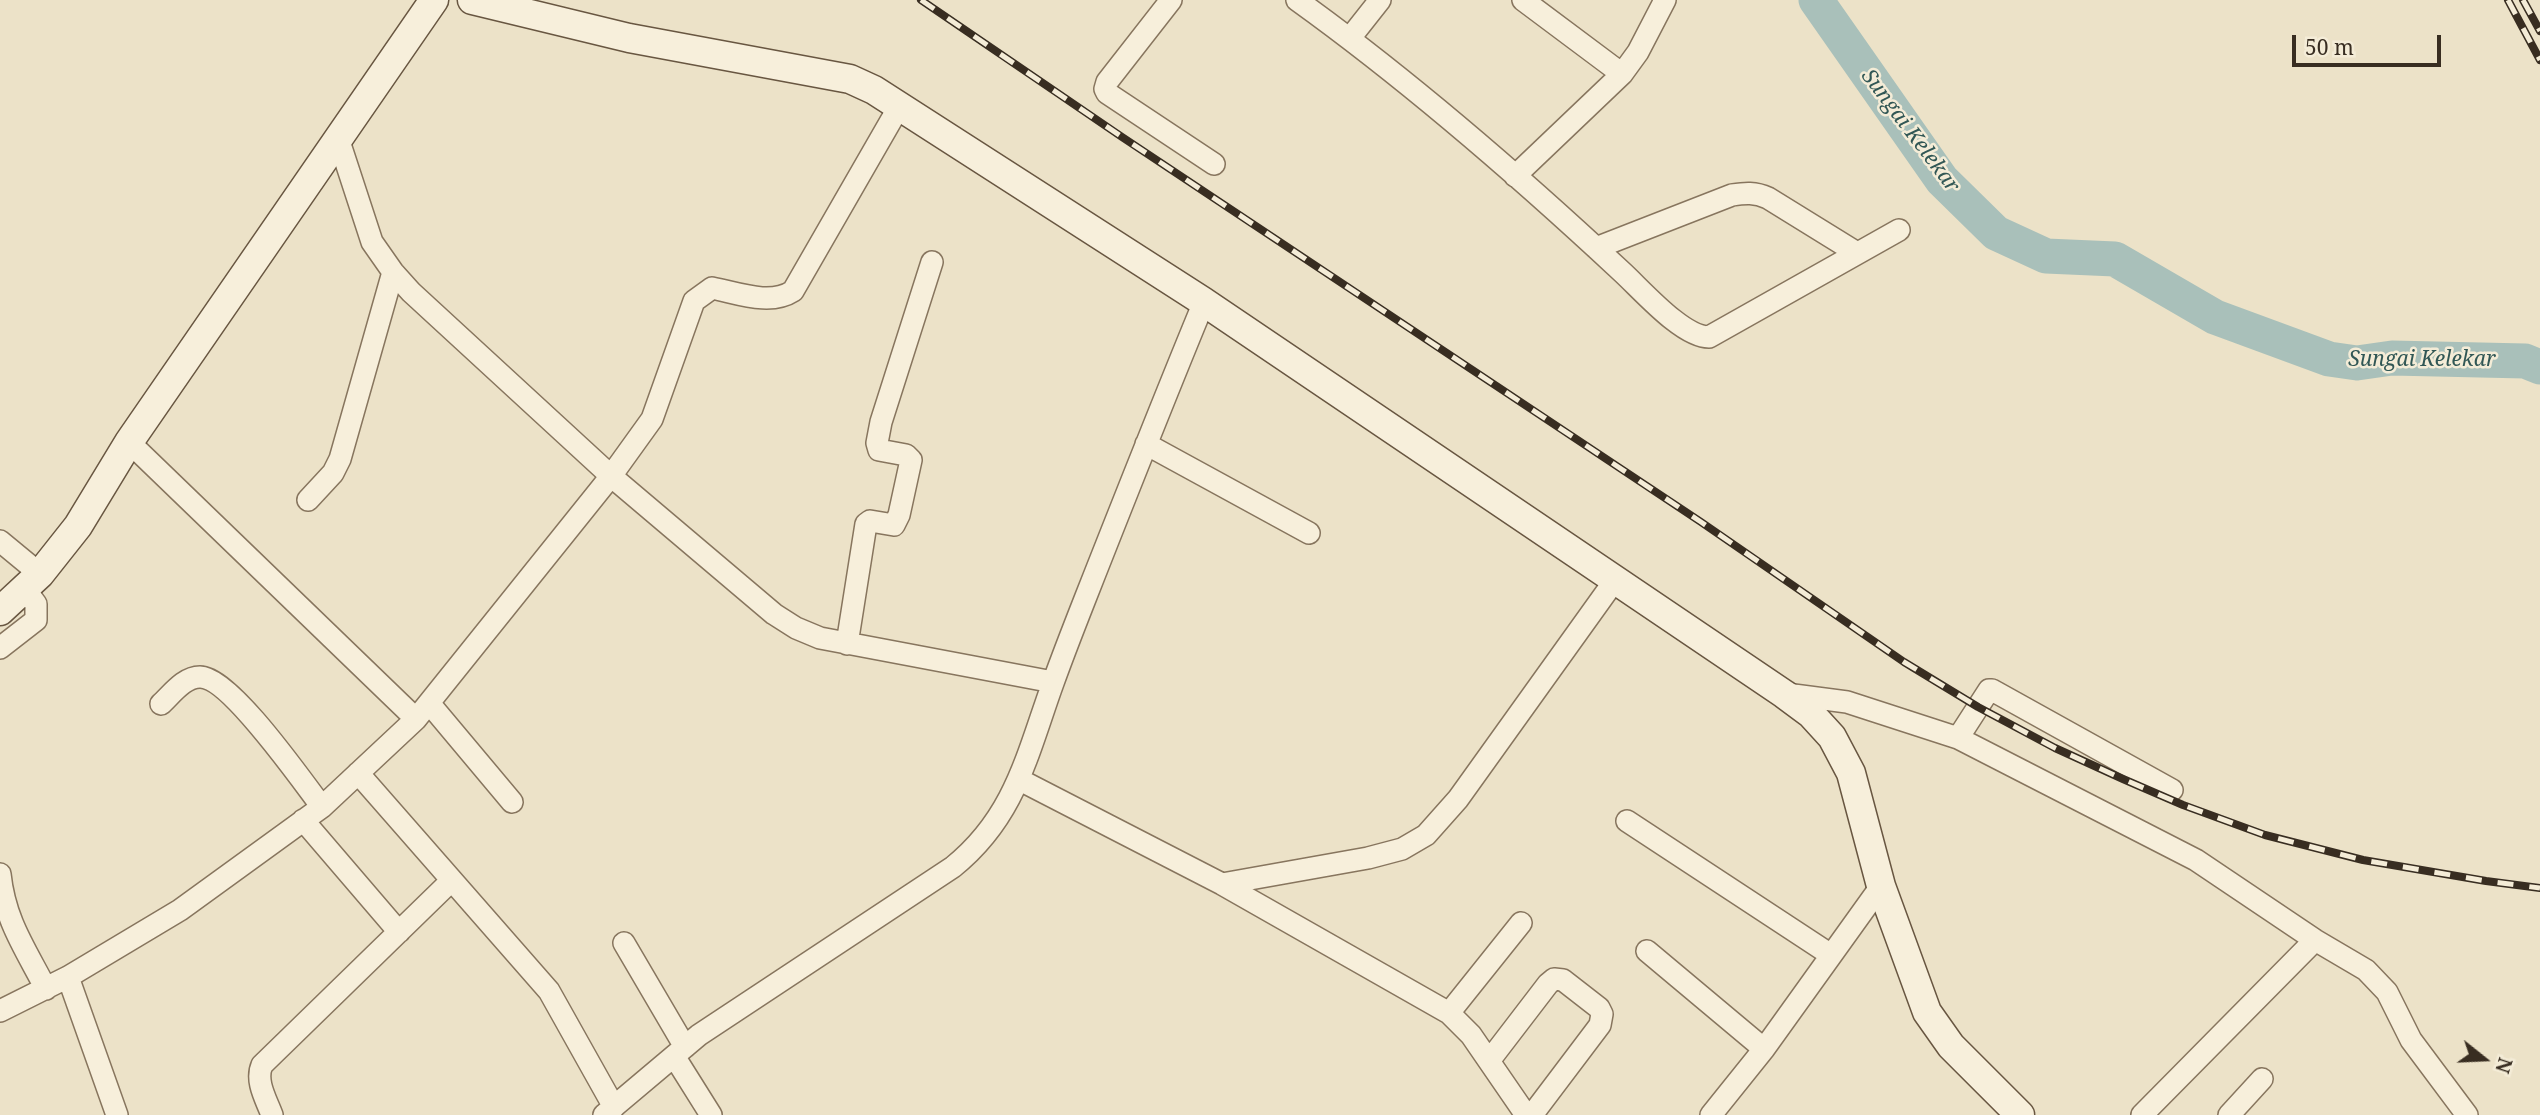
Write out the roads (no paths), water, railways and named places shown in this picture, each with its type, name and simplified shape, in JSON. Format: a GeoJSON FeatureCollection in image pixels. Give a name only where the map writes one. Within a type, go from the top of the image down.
{"type":"FeatureCollection","features":[{"type":"Feature","properties":{"kind":"street"},"geometry":{"type":"LineString","coordinates":[[0,611],[32,581],[78,526],[129,442],[434,0]]}},
{"type":"Feature","properties":{"kind":"street"},"geometry":{"type":"LineString","coordinates":[[472,0],[629,38],[850,79],[900,105],[1204,302],[1784,694],[1811,714],[1832,737],[1851,773],[1881,886],[1927,1012],[1951,1046],[2020,1115]]}},
{"type":"Feature","properties":{"kind":"street"},"geometry":{"type":"LineString","coordinates":[[1171,0],[1107,82],[1105,89],[1107,93],[1214,164]]}},
{"type":"Feature","properties":{"kind":"street"},"geometry":{"type":"LineString","coordinates":[[1297,0],[1429,101],[1681,326],[1701,337],[1709,337],[1899,230]]}},
{"type":"Feature","properties":{"kind":"street"},"geometry":{"type":"LineString","coordinates":[[1350,38],[1380,0]]}},
{"type":"Feature","properties":{"kind":"street"},"geometry":{"type":"LineString","coordinates":[[1523,0],[1622,74]]}},
{"type":"Feature","properties":{"kind":"street"},"geometry":{"type":"LineString","coordinates":[[1515,176],[1622,74],[1638,52],[1665,0]]}},
{"type":"Feature","properties":{"kind":"street"},"geometry":{"type":"LineString","coordinates":[[0,1011],[68,977],[180,910],[322,807],[422,711],[611,476],[652,419],[694,301],[712,288],[770,299],[784,297],[793,291],[900,105]]}},
{"type":"Feature","properties":{"kind":"street"},"geometry":{"type":"LineString","coordinates":[[338,138],[372,242],[411,292],[611,476],[774,614],[796,628],[820,638],[1053,682]]}},
{"type":"Feature","properties":{"kind":"street"},"geometry":{"type":"LineString","coordinates":[[1596,248],[1732,195],[1754,193],[1768,198],[1857,253]]}},
{"type":"Feature","properties":{"kind":"street"},"geometry":{"type":"LineString","coordinates":[[847,644],[866,524],[870,521],[894,525],[899,515],[911,460],[906,455],[879,450],[877,443],[881,422],[932,262]]}},
{"type":"Feature","properties":{"kind":"street"},"geometry":{"type":"LineString","coordinates":[[308,500],[333,473],[340,459],[393,272]]}},
{"type":"Feature","properties":{"kind":"street"},"geometry":{"type":"LineString","coordinates":[[358,773],[549,991],[609,1111],[699,1035],[961,860],[986,835],[1020,780],[1053,682],[1204,302]]}},
{"type":"Feature","properties":{"kind":"street"},"geometry":{"type":"LineString","coordinates":[[129,442],[422,711],[512,802]]}},
{"type":"Feature","properties":{"kind":"street"},"geometry":{"type":"LineString","coordinates":[[1146,444],[1309,533]]}},
{"type":"Feature","properties":{"kind":"street"},"geometry":{"type":"LineString","coordinates":[[0,541],[32,581],[36,604],[36,620],[0,648]]}},
{"type":"Feature","properties":{"kind":"street"},"geometry":{"type":"LineString","coordinates":[[1222,884],[1368,858],[1402,849],[1426,835],[1458,799],[1615,580]]}},
{"type":"Feature","properties":{"kind":"street"},"geometry":{"type":"LineString","coordinates":[[161,704],[188,679],[201,677],[214,680],[236,699],[322,807]]}},
{"type":"Feature","properties":{"kind":"street"},"geometry":{"type":"LineString","coordinates":[[1958,738],[1989,690],[1993,690],[2172,790]]}},
{"type":"Feature","properties":{"kind":"street"},"geometry":{"type":"LineString","coordinates":[[1784,694],[1847,702],[1958,738],[2196,860],[2315,940],[2366,970],[2387,992],[2411,1040],[2467,1115]]}},
{"type":"Feature","properties":{"kind":"street"},"geometry":{"type":"LineString","coordinates":[[1020,780],[1222,884],[1450,1013],[1471,1035],[1526,1115]]}},
{"type":"Feature","properties":{"kind":"street"},"geometry":{"type":"LineString","coordinates":[[303,820],[399,932]]}},
{"type":"Feature","properties":{"kind":"street"},"geometry":{"type":"LineString","coordinates":[[1627,821],[1831,955]]}},
{"type":"Feature","properties":{"kind":"street"},"geometry":{"type":"LineString","coordinates":[[0,874],[4,905],[9,919],[46,989]]}},
{"type":"Feature","properties":{"kind":"street"},"geometry":{"type":"LineString","coordinates":[[272,1115],[258,1073],[262,1065],[452,881]]}},
{"type":"Feature","properties":{"kind":"street"},"geometry":{"type":"LineString","coordinates":[[1711,1115],[1764,1048],[1881,886]]}},
{"type":"Feature","properties":{"kind":"street"},"geometry":{"type":"LineString","coordinates":[[1450,1013],[1521,923]]}},
{"type":"Feature","properties":{"kind":"street"},"geometry":{"type":"LineString","coordinates":[[2142,1115],[2315,940]]}},
{"type":"Feature","properties":{"kind":"street"},"geometry":{"type":"LineString","coordinates":[[624,943],[710,1115]]}},
{"type":"Feature","properties":{"kind":"street"},"geometry":{"type":"LineString","coordinates":[[1647,951],[1764,1048]]}},
{"type":"Feature","properties":{"kind":"street"},"geometry":{"type":"LineString","coordinates":[[68,977],[117,1115]]}},
{"type":"Feature","properties":{"kind":"street"},"geometry":{"type":"LineString","coordinates":[[1489,1061],[1554,979],[1563,980],[1599,1008],[1602,1014],[1600,1025],[1532,1115]]}},
{"type":"Feature","properties":{"kind":"street"},"geometry":{"type":"LineString","coordinates":[[2229,1115],[2262,1079]]}},
{"type":"Feature","properties":{"kind":"waterway","name":"Sungai Kelekar"},"geometry":{"type":"LineString","coordinates":[[1816,0],[1942,180],[1996,233],[2046,256],[2115,259],[2215,317],[2329,359],[2357,363],[2392,358],[2525,361],[2540,367]]}},
{"type":"Feature","properties":{"kind":"railway"},"geometry":{"type":"LineString","coordinates":[[921,0],[1701,522],[1904,662],[1978,707],[2055,748],[2123,779],[2183,805],[2265,835],[2363,860],[2540,888]]}},
{"type":"Feature","properties":{"kind":"railway"},"geometry":{"type":"LineString","coordinates":[[2508,0],[2540,60]]}},
{"type":"Feature","properties":{"kind":"railway"},"geometry":{"type":"LineString","coordinates":[[2523,0],[2540,31]]}}]}
